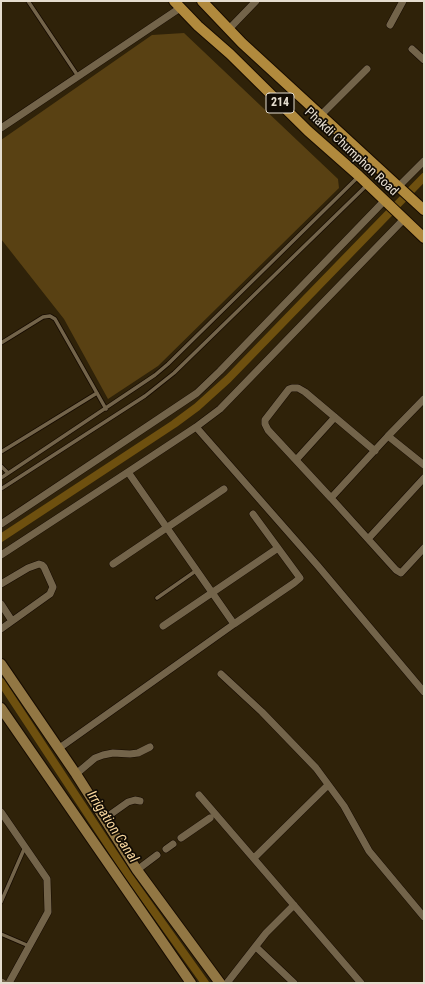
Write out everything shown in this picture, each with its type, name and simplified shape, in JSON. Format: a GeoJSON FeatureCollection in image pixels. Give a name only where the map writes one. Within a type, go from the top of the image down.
{"type":"FeatureCollection","features":[{"type":"Feature","properties":{"kind":"main road","name":"Phakdi Chumphon Road"},"geometry":{"type":"LineString","coordinates":[[202,1],[228,29],[320,116],[424,210]]}},
{"type":"Feature","properties":{"kind":"main road","name":"Phakdi Chumphon Road"},"geometry":{"type":"LineString","coordinates":[[177,4],[308,131],[359,176],[424,238]]}},
{"type":"Feature","properties":{"kind":"street"},"geometry":{"type":"LineString","coordinates":[[228,29],[256,1]]}},
{"type":"Feature","properties":{"kind":"street"},"geometry":{"type":"LineString","coordinates":[[390,25],[403,1]]}},
{"type":"Feature","properties":{"kind":"street"},"geometry":{"type":"LineString","coordinates":[[1,128],[78,76],[177,4]]}},
{"type":"Feature","properties":{"kind":"street"},"geometry":{"type":"LineString","coordinates":[[412,50],[424,60]]}},
{"type":"Feature","properties":{"kind":"street"},"geometry":{"type":"LineString","coordinates":[[320,116],[366,69]]}},
{"type":"Feature","properties":{"kind":"street"},"geometry":{"type":"LineString","coordinates":[[401,188],[424,161]]}},
{"type":"Feature","properties":{"kind":"street"},"geometry":{"type":"LineString","coordinates":[[1,524],[197,393],[386,202]]}},
{"type":"Feature","properties":{"kind":"street"},"geometry":{"type":"LineString","coordinates":[[1,555],[196,427],[220,409],[403,217]]}},
{"type":"Feature","properties":{"kind":"street"},"geometry":{"type":"LineString","coordinates":[[375,451],[305,392],[298,388],[290,389],[265,420],[268,430],[396,570],[401,573],[424,548]]}},
{"type":"Feature","properties":{"kind":"street"},"geometry":{"type":"LineString","coordinates":[[331,498],[424,399]]}},
{"type":"Feature","properties":{"kind":"street"},"geometry":{"type":"LineString","coordinates":[[296,460],[335,417]]}},
{"type":"Feature","properties":{"kind":"street"},"geometry":{"type":"LineString","coordinates":[[196,427],[318,566],[424,692]]}},
{"type":"Feature","properties":{"kind":"street"},"geometry":{"type":"LineString","coordinates":[[388,436],[424,465]]}},
{"type":"Feature","properties":{"kind":"street"},"geometry":{"type":"LineString","coordinates":[[128,472],[234,624]]}},
{"type":"Feature","properties":{"kind":"street"},"geometry":{"type":"LineString","coordinates":[[368,538],[424,478]]}},
{"type":"Feature","properties":{"kind":"street"},"geometry":{"type":"LineString","coordinates":[[113,564],[224,489]]}},
{"type":"Feature","properties":{"kind":"street"},"geometry":{"type":"LineString","coordinates":[[58,749],[299,579],[300,577],[253,514]]}},
{"type":"Feature","properties":{"kind":"street"},"geometry":{"type":"LineString","coordinates":[[163,626],[278,548]]}},
{"type":"Feature","properties":{"kind":"street"},"geometry":{"type":"LineString","coordinates":[[1,584],[28,568],[42,564],[53,585],[53,591],[50,594],[1,629]]}},
{"type":"Feature","properties":{"kind":"street"},"geometry":{"type":"LineString","coordinates":[[1,604],[12,621]]}},
{"type":"Feature","properties":{"kind":"street"},"geometry":{"type":"LineString","coordinates":[[1,664],[76,774],[137,870],[220,983]]}},
{"type":"Feature","properties":{"kind":"street"},"geometry":{"type":"LineString","coordinates":[[221,674],[262,712],[316,768],[344,806],[369,851],[424,917]]}},
{"type":"Feature","properties":{"kind":"street"},"geometry":{"type":"LineString","coordinates":[[1,708],[191,983]]}},
{"type":"Feature","properties":{"kind":"street"},"geometry":{"type":"LineString","coordinates":[[76,774],[95,758],[103,755],[113,753],[138,753],[150,747]]}},
{"type":"Feature","properties":{"kind":"street"},"geometry":{"type":"LineString","coordinates":[[254,858],[328,785]]}},
{"type":"Feature","properties":{"kind":"street"},"geometry":{"type":"LineString","coordinates":[[199,795],[361,983]]}},
{"type":"Feature","properties":{"kind":"street"},"geometry":{"type":"LineString","coordinates":[[104,819],[128,802],[135,800],[140,801]]}},
{"type":"Feature","properties":{"kind":"street"},"geometry":{"type":"LineString","coordinates":[[1,812],[47,879],[48,912],[8,983]]}},
{"type":"Feature","properties":{"kind":"street"},"geometry":{"type":"LineString","coordinates":[[181,838],[210,818]]}},
{"type":"Feature","properties":{"kind":"street"},"geometry":{"type":"LineString","coordinates":[[137,870],[157,855]]}},
{"type":"Feature","properties":{"kind":"street"},"geometry":{"type":"LineString","coordinates":[[227,983],[266,933],[294,905]]}},
{"type":"Feature","properties":{"kind":"street"},"geometry":{"type":"LineString","coordinates":[[256,947],[294,983]]}},
{"type":"Feature","properties":{"kind":"lane"},"geometry":{"type":"LineString","coordinates":[[28,1],[78,76]]}},
{"type":"Feature","properties":{"kind":"lane"},"geometry":{"type":"LineString","coordinates":[[1,478],[155,375],[168,364],[359,176]]}},
{"type":"Feature","properties":{"kind":"lane"},"geometry":{"type":"LineString","coordinates":[[1,489],[145,396],[174,373],[367,184]]}},
{"type":"Feature","properties":{"kind":"lane"},"geometry":{"type":"LineString","coordinates":[[1,344],[43,317],[50,316],[55,319],[106,409]]}},
{"type":"Feature","properties":{"kind":"lane"},"geometry":{"type":"LineString","coordinates":[[1,452],[97,393]]}},
{"type":"Feature","properties":{"kind":"lane"},"geometry":{"type":"LineString","coordinates":[[1,466],[8,473]]}},
{"type":"Feature","properties":{"kind":"lane"},"geometry":{"type":"LineString","coordinates":[[157,598],[197,570]]}},
{"type":"Feature","properties":{"kind":"lane"},"geometry":{"type":"LineString","coordinates":[[1,902],[25,847]]}},
{"type":"Feature","properties":{"kind":"lane"},"geometry":{"type":"LineString","coordinates":[[1,934],[29,946]]}},
{"type":"Feature","properties":{"kind":"shaded area"},"geometry":{"type":"Polygon","coordinates":[[[184,33],[338,179],[339,188],[158,366],[108,399],[64,319],[1,239],[1,140],[152,35],[184,33]]]}},
{"type":"Feature","properties":{"kind":"waterway"},"geometry":{"type":"LineString","coordinates":[[1,538],[174,424],[197,407],[228,379],[424,177]]}},
{"type":"Feature","properties":{"kind":"waterway","name":"Irrigation Canal"},"geometry":{"type":"LineString","coordinates":[[1,682],[128,875],[205,983]]}}]}
